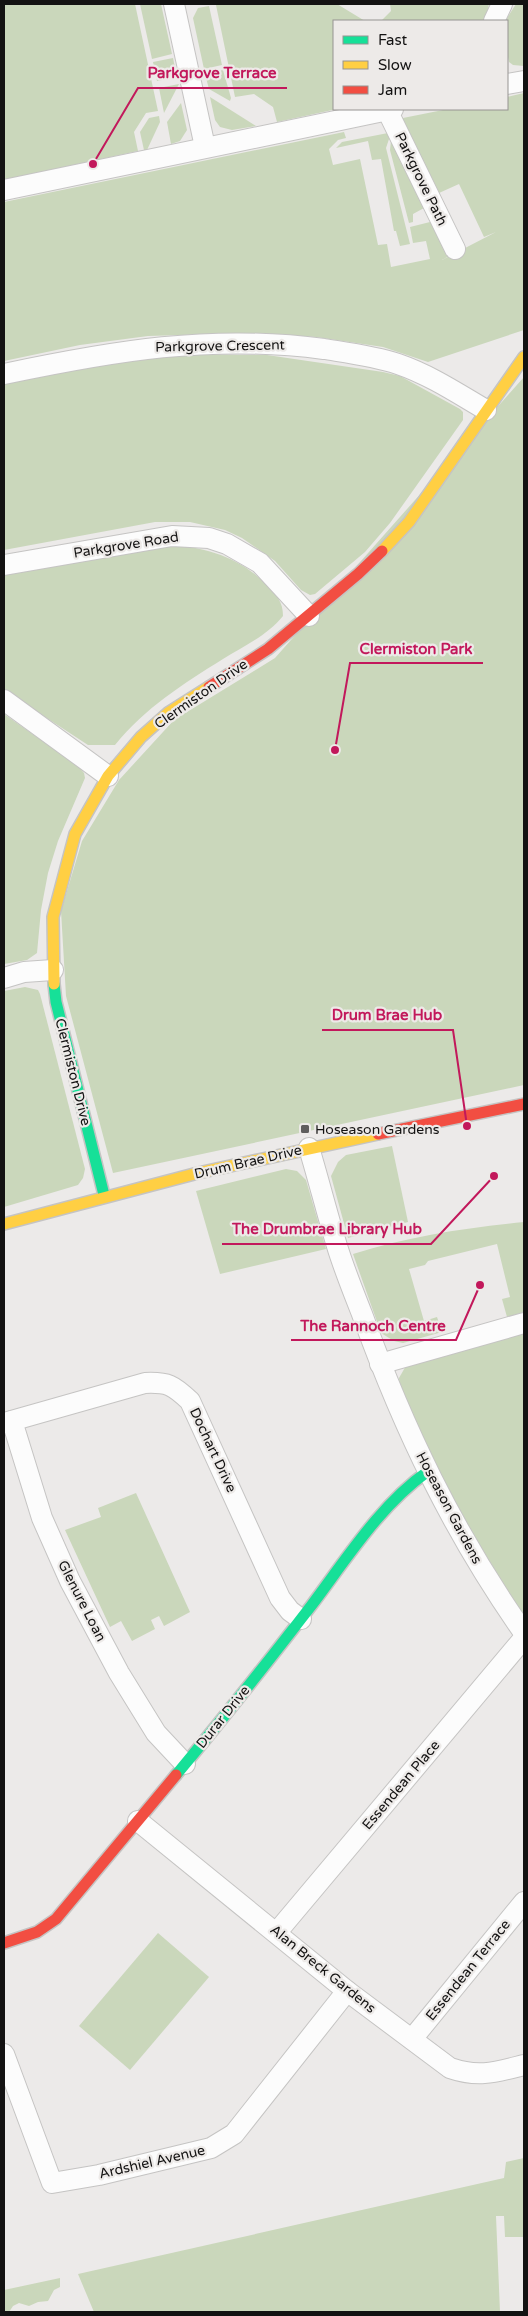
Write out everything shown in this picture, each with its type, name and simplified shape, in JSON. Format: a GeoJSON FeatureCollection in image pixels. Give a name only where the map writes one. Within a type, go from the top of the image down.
{"type":"FeatureCollection","features":[{"type":"Feature","properties":{"kind":"street"},"geometry":{"type":"LineString","coordinates":[[174,4],[205,147]]}},
{"type":"Feature","properties":{"kind":"street"},"geometry":{"type":"LineString","coordinates":[[494,20],[502,4]]}},
{"type":"Feature","properties":{"kind":"street"},"geometry":{"type":"LineString","coordinates":[[508,84],[524,81]]}},
{"type":"Feature","properties":{"kind":"street"},"geometry":{"type":"LineString","coordinates":[[4,190],[385,110]]}},
{"type":"Feature","properties":{"kind":"street","name":"Parkgrove Path"},"geometry":{"type":"LineString","coordinates":[[390,110],[455,249]]}},
{"type":"Feature","properties":{"kind":"street","name":"Parkgrove Crescent"},"geometry":{"type":"LineString","coordinates":[[4,374],[152,346],[272,344],[359,354],[398,364],[429,377],[486,410]]}},
{"type":"Feature","properties":{"kind":"street","name":"Clermiston Drive"},"geometry":{"type":"LineString","coordinates":[[104,1195],[56,1002],[53,970],[54,917],[75,834],[108,776],[141,737],[168,713],[268,648],[309,616],[358,574],[409,522],[524,356]]}},
{"type":"Feature","properties":{"kind":"street","name":"Parkgrove Road"},"geometry":{"type":"LineString","coordinates":[[4,565],[172,536],[209,538],[227,544],[260,563],[309,616]]}},
{"type":"Feature","properties":{"kind":"street"},"geometry":{"type":"LineString","coordinates":[[4,700],[108,776]]}},
{"type":"Feature","properties":{"kind":"street"},"geometry":{"type":"LineString","coordinates":[[4,978],[24,972],[53,970]]}},
{"type":"Feature","properties":{"kind":"street","name":"Drum Brae Drive"},"geometry":{"type":"LineString","coordinates":[[4,1224],[104,1195],[309,1148],[524,1104]]}},
{"type":"Feature","properties":{"kind":"street","name":"Hoseason Gardens"},"geometry":{"type":"LineString","coordinates":[[309,1148],[338,1248],[380,1364],[427,1472],[452,1520],[496,1593],[524,1634]]}},
{"type":"Feature","properties":{"kind":"street"},"geometry":{"type":"LineString","coordinates":[[380,1364],[524,1324]]}},
{"type":"Feature","properties":{"kind":"street","name":"Dochart Drive"},"geometry":{"type":"LineString","coordinates":[[8,1422],[145,1383],[165,1382],[178,1390],[190,1401],[280,1598],[290,1611],[301,1619]]}},
{"type":"Feature","properties":{"kind":"street","name":"Glenure Loan"},"geometry":{"type":"LineString","coordinates":[[8,1422],[42,1518],[70,1580],[123,1680],[156,1732],[185,1764]]}},
{"type":"Feature","properties":{"kind":"street","name":"Durar Drive"},"geometry":{"type":"LineString","coordinates":[[4,1943],[37,1932],[56,1919],[185,1764],[301,1619],[362,1539],[400,1494],[418,1477],[427,1472]]}},
{"type":"Feature","properties":{"kind":"street","name":"Essendean Place"},"geometry":{"type":"LineString","coordinates":[[277,1932],[524,1638]]}},
{"type":"Feature","properties":{"kind":"street","name":"Alan Breck Gardens"},"geometry":{"type":"LineString","coordinates":[[138,1821],[348,1991],[450,2068],[468,2074],[486,2074],[524,2065]]}},
{"type":"Feature","properties":{"kind":"street","name":"Essendean Terrace"},"geometry":{"type":"LineString","coordinates":[[412,2039],[524,1902]]}},
{"type":"Feature","properties":{"kind":"street","name":"Ardshiel Avenue"},"geometry":{"type":"LineString","coordinates":[[4,2054],[52,2183],[99,2175],[211,2148],[234,2134],[348,1991]]}},
{"type":"Feature","properties":{"kind":"green space"},"geometry":{"type":"Polygon","coordinates":[[[4,4],[135,4],[158,111],[146,113],[134,132],[138,151],[4,180],[4,4]]]}},
{"type":"Feature","properties":{"kind":"green space"},"geometry":{"type":"Polygon","coordinates":[[[140,4],[161,4],[172,54],[152,59],[140,4]]]}},
{"type":"Feature","properties":{"kind":"green space"},"geometry":{"type":"Polygon","coordinates":[[[337,4],[363,20],[333,20],[333,110],[277,122],[273,107],[254,94],[235,97],[216,5],[337,4]]]}},
{"type":"Feature","properties":{"kind":"green space"},"geometry":{"type":"Polygon","coordinates":[[[390,4],[489,4],[485,20],[382,20],[391,11],[390,4]]]}},
{"type":"Feature","properties":{"kind":"green space"},"geometry":{"type":"Polygon","coordinates":[[[516,4],[524,4],[524,66],[513,65],[509,62],[507,18],[516,4]]]}},
{"type":"Feature","properties":{"kind":"green space"},"geometry":{"type":"Polygon","coordinates":[[[209,6],[222,65],[204,69],[193,18],[198,8],[209,6]]]}},
{"type":"Feature","properties":{"kind":"green space"},"geometry":{"type":"Polygon","coordinates":[[[173,58],[177,77],[157,81],[153,62],[173,58]]]}},
{"type":"Feature","properties":{"kind":"green space"},"geometry":{"type":"Polygon","coordinates":[[[223,70],[231,98],[230,101],[209,89],[205,74],[223,70]]]}},
{"type":"Feature","properties":{"kind":"green space"},"geometry":{"type":"Polygon","coordinates":[[[179,84],[164,113],[159,88],[179,84]]]}},
{"type":"Feature","properties":{"kind":"green space"},"geometry":{"type":"Polygon","coordinates":[[[524,93],[524,330],[428,362],[383,347],[316,337],[250,333],[148,336],[80,345],[4,361],[4,202],[344,132],[346,138],[338,140],[329,149],[333,165],[360,159],[378,245],[387,244],[391,267],[430,259],[426,241],[413,243],[410,227],[430,222],[437,223],[454,253],[442,260],[496,232],[484,237],[459,184],[439,193],[398,119],[443,110],[508,110],[508,97],[524,93]]]}},
{"type":"Feature","properties":{"kind":"green space"},"geometry":{"type":"Polygon","coordinates":[[[210,97],[256,126],[232,130],[220,127],[215,120],[210,97]]]}},
{"type":"Feature","properties":{"kind":"green space"},"geometry":{"type":"Polygon","coordinates":[[[181,103],[187,130],[180,141],[171,144],[167,122],[181,103]]]}},
{"type":"Feature","properties":{"kind":"green space"},"geometry":{"type":"Polygon","coordinates":[[[159,116],[160,122],[147,150],[144,150],[140,132],[149,118],[159,116]]]}},
{"type":"Feature","properties":{"kind":"green space"},"geometry":{"type":"Polygon","coordinates":[[[388,133],[390,136],[386,148],[410,244],[400,246],[396,231],[394,231],[381,159],[372,160],[368,141],[336,148],[342,142],[388,133]]]}},
{"type":"Feature","properties":{"kind":"green space"},"geometry":{"type":"Polygon","coordinates":[[[391,141],[424,208],[413,214],[413,222],[409,223],[390,150],[391,141]]]}},
{"type":"Feature","properties":{"kind":"green space"},"geometry":{"type":"Polygon","coordinates":[[[179,354],[267,355],[383,372],[400,376],[460,409],[463,412],[463,420],[390,523],[365,552],[315,594],[310,595],[301,590],[275,561],[242,538],[225,530],[190,522],[155,522],[4,550],[4,382],[78,367],[179,354]]]}},
{"type":"Feature","properties":{"kind":"green space"},"geometry":{"type":"Polygon","coordinates":[[[524,377],[524,1085],[113,1173],[66,996],[61,911],[82,841],[119,780],[174,720],[275,658],[524,377]]]}},
{"type":"Feature","properties":{"kind":"green space"},"geometry":{"type":"Polygon","coordinates":[[[169,545],[210,551],[235,561],[258,576],[277,596],[281,603],[283,616],[263,635],[193,678],[165,698],[139,719],[115,745],[88,745],[4,690],[4,575],[169,545]]]}},
{"type":"Feature","properties":{"kind":"green space"},"geometry":{"type":"Polygon","coordinates":[[[4,714],[78,766],[84,773],[85,778],[58,841],[48,873],[41,910],[37,953],[27,960],[4,964],[4,714]]]}},
{"type":"Feature","properties":{"kind":"green space"},"geometry":{"type":"Polygon","coordinates":[[[25,987],[38,990],[40,994],[85,1169],[83,1178],[78,1185],[4,1207],[4,991],[25,987]]]}},
{"type":"Feature","properties":{"kind":"green space"},"geometry":{"type":"Polygon","coordinates":[[[392,1146],[408,1222],[348,1238],[331,1176],[338,1162],[346,1155],[392,1146]]]}},
{"type":"Feature","properties":{"kind":"green space"},"geometry":{"type":"Polygon","coordinates":[[[286,1169],[297,1171],[306,1180],[326,1249],[220,1274],[196,1191],[286,1169]]]}},
{"type":"Feature","properties":{"kind":"green space"},"geometry":{"type":"Polygon","coordinates":[[[524,1222],[524,1312],[507,1317],[502,1299],[510,1297],[497,1244],[428,1261],[425,1265],[409,1269],[424,1321],[437,1317],[442,1332],[403,1343],[394,1341],[381,1333],[353,1254],[395,1242],[480,1227],[524,1222]]]}},
{"type":"Feature","properties":{"kind":"green space"},"geometry":{"type":"Polygon","coordinates":[[[524,1333],[524,1617],[442,1484],[400,1389],[399,1378],[407,1364],[524,1333]]]}},
{"type":"Feature","properties":{"kind":"green space"},"geometry":{"type":"Polygon","coordinates":[[[136,1493],[190,1612],[164,1626],[159,1616],[151,1620],[155,1629],[132,1641],[121,1621],[110,1627],[65,1530],[101,1517],[98,1508],[136,1493]]]}},
{"type":"Feature","properties":{"kind":"green space"},"geometry":{"type":"Polygon","coordinates":[[[158,1933],[209,1977],[130,2070],[79,2026],[158,1933]]]}},
{"type":"Feature","properties":{"kind":"green space"},"geometry":{"type":"Polygon","coordinates":[[[524,2158],[524,2237],[505,2237],[504,2216],[496,2216],[500,2312],[94,2312],[78,2274],[504,2178],[506,2162],[524,2158]]]}},
{"type":"Feature","properties":{"kind":"green space"},"geometry":{"type":"Polygon","coordinates":[[[60,2278],[60,2287],[54,2290],[48,2301],[38,2302],[29,2306],[19,2303],[13,2306],[9,2312],[4,2312],[4,2290],[60,2278]]]}},
{"type":"Feature","properties":{"kind":"traffic: fast"},"geometry":{"type":"LineString","coordinates":[[54,984],[56,1002],[104,1195]]}},
{"type":"Feature","properties":{"kind":"traffic: fast"},"geometry":{"type":"LineString","coordinates":[[176,1775],[278,1649],[364,1534],[394,1500],[427,1472]]}},
{"type":"Feature","properties":{"kind":"traffic: slow"},"geometry":{"type":"LineString","coordinates":[[382,551],[409,522],[524,357]]}},
{"type":"Feature","properties":{"kind":"traffic: slow"},"geometry":{"type":"LineString","coordinates":[[54,984],[53,917],[75,834],[108,776],[141,737],[168,713],[209,687]]}},
{"type":"Feature","properties":{"kind":"traffic: slow"},"geometry":{"type":"LineString","coordinates":[[4,1224],[198,1173],[378,1134]]}},
{"type":"Feature","properties":{"kind":"traffic: jam"},"geometry":{"type":"LineString","coordinates":[[209,687],[268,649],[358,574],[382,551]]}},
{"type":"Feature","properties":{"kind":"traffic: jam"},"geometry":{"type":"LineString","coordinates":[[378,1134],[524,1104]]}},
{"type":"Feature","properties":{"kind":"traffic: jam"},"geometry":{"type":"LineString","coordinates":[[4,1943],[37,1932],[56,1919],[176,1775]]}},
{"type":"Feature","properties":{"kind":"place","name":"Parkgrove Terrace"},"geometry":{"type":"Point","coordinates":[93,164]}},
{"type":"Feature","properties":{"kind":"place","name":"Clermiston Park"},"geometry":{"type":"Point","coordinates":[335,750]}},
{"type":"Feature","properties":{"kind":"place","name":"Drum Brae Hub"},"geometry":{"type":"Point","coordinates":[467,1126]}},
{"type":"Feature","properties":{"kind":"place","name":"Hoseason Gardens"},"geometry":{"type":"Point","coordinates":[305,1129]}},
{"type":"Feature","properties":{"kind":"place","name":"The Drumbrae Library Hub"},"geometry":{"type":"Point","coordinates":[494,1176]}},
{"type":"Feature","properties":{"kind":"place","name":"The Rannoch Centre"},"geometry":{"type":"Point","coordinates":[480,1285]}}]}
